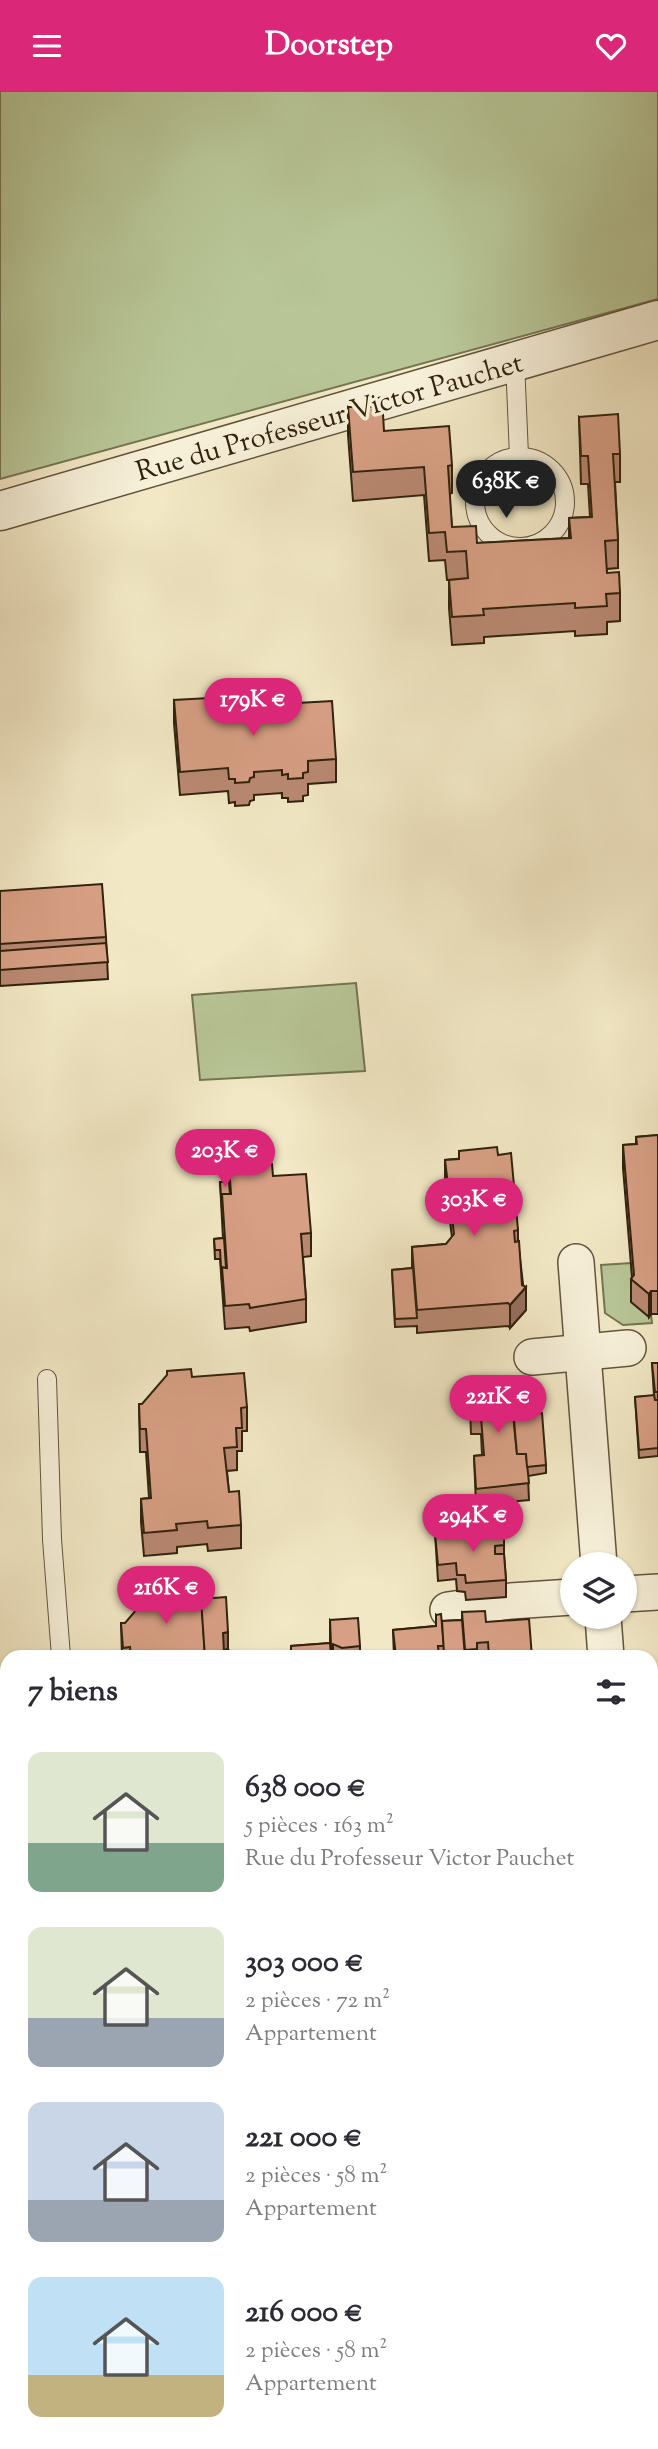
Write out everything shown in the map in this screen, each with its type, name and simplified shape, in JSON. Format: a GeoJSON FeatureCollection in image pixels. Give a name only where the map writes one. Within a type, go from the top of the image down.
{"type":"FeatureCollection","features":[{"type":"Feature","properties":{"kind":"street","name":"Rue du Professeur Victor Pauchet"},"geometry":{"type":"LineString","coordinates":[[0,511],[658,320]]}},
{"type":"Feature","properties":{"kind":"street"},"geometry":{"type":"LineString","coordinates":[[576,1262],[598,1552]]}},
{"type":"Feature","properties":{"kind":"street"},"geometry":{"type":"LineString","coordinates":[[532,1357],[628,1348]]}},
{"type":"Feature","properties":{"kind":"street"},"geometry":{"type":"LineString","coordinates":[[637,1593],[658,1592]]}},
{"type":"Feature","properties":{"kind":"street"},"geometry":{"type":"LineString","coordinates":[[448,1610],[511,1601],[560,1598]]}},
{"type":"Feature","properties":{"kind":"street"},"geometry":{"type":"LineString","coordinates":[[604,1629],[605,1650]]}},
{"type":"Feature","properties":{"kind":"lane"},"geometry":{"type":"LineString","coordinates":[[515,362],[519,456]]}},
{"type":"Feature","properties":{"kind":"lane"},"geometry":{"type":"LineString","coordinates":[[519,456],[542,462],[554,471],[562,483],[565,498],[564,512],[558,526],[548,538],[535,545],[520,548],[505,545],[492,538],[479,520],[474,498],[478,483],[486,471],[498,461],[519,456]]}},
{"type":"Feature","properties":{"kind":"lane"},"geometry":{"type":"LineString","coordinates":[[47,1379],[52,1539],[60,1650]]}},
{"type":"Feature","properties":{"kind":"green space"},"geometry":{"type":"Polygon","coordinates":[[[0,91],[658,91],[658,299],[0,479],[0,91]]]}},
{"type":"Feature","properties":{"kind":"green space"},"geometry":{"type":"Polygon","coordinates":[[[356,983],[365,1071],[200,1080],[192,995],[356,983]]]}},
{"type":"Feature","properties":{"kind":"green space"},"geometry":{"type":"Polygon","coordinates":[[[631,1263],[634,1298],[649,1317],[651,1314],[652,1323],[623,1325],[605,1313],[601,1265],[631,1263]]]}},
{"type":"Feature","properties":{"kind":"building"},"geometry":{"type":"Polygon","coordinates":[[[382,397],[384,431],[449,426],[452,465],[448,466],[452,527],[476,526],[477,543],[571,538],[569,518],[592,517],[588,456],[581,456],[579,417],[618,414],[620,454],[613,454],[618,540],[605,541],[607,573],[619,572],[620,593],[606,594],[607,606],[575,608],[575,603],[483,609],[484,615],[452,617],[449,580],[468,578],[466,551],[447,552],[445,532],[429,533],[424,467],[353,472],[348,407],[371,407],[370,400],[382,397]]]}},
{"type":"Feature","properties":{"kind":"building"},"geometry":{"type":"Polygon","coordinates":[[[227,697],[229,721],[247,720],[246,714],[281,711],[280,704],[332,701],[336,759],[308,761],[308,772],[303,773],[303,778],[288,779],[288,774],[282,775],[282,770],[254,772],[254,777],[250,778],[249,782],[235,783],[235,779],[229,779],[228,768],[180,772],[174,700],[227,697]]]}},
{"type":"Feature","properties":{"kind":"building"},"geometry":{"type":"Polygon","coordinates":[[[102,884],[106,937],[0,944],[0,891],[102,884]]]}},
{"type":"Feature","properties":{"kind":"building"},"geometry":{"type":"Polygon","coordinates":[[[106,943],[108,962],[0,970],[0,951],[106,943]]]}},
{"type":"Feature","properties":{"kind":"building"},"geometry":{"type":"Polygon","coordinates":[[[658,1135],[658,1291],[651,1291],[649,1294],[631,1279],[634,1275],[623,1145],[637,1144],[636,1137],[658,1135]]]}},
{"type":"Feature","properties":{"kind":"building"},"geometry":{"type":"Polygon","coordinates":[[[497,1147],[498,1155],[511,1153],[518,1230],[514,1231],[515,1242],[519,1241],[522,1285],[526,1287],[510,1305],[508,1303],[417,1310],[412,1247],[446,1244],[454,1234],[445,1160],[459,1159],[459,1151],[497,1147]]]}},
{"type":"Feature","properties":{"kind":"building"},"geometry":{"type":"Polygon","coordinates":[[[272,1164],[273,1176],[306,1174],[311,1233],[301,1234],[306,1299],[250,1308],[249,1304],[225,1306],[222,1267],[227,1268],[222,1194],[231,1194],[229,1167],[272,1164]]]}},
{"type":"Feature","properties":{"kind":"building"},"geometry":{"type":"Polygon","coordinates":[[[220,1182],[229,1182],[230,1194],[222,1194],[222,1209],[220,1182]]]}},
{"type":"Feature","properties":{"kind":"building"},"geometry":{"type":"Polygon","coordinates":[[[224,1238],[226,1268],[222,1267],[222,1282],[220,1250],[215,1250],[214,1239],[224,1238]]]}},
{"type":"Feature","properties":{"kind":"building"},"geometry":{"type":"Polygon","coordinates":[[[413,1268],[417,1318],[395,1319],[392,1270],[413,1268]]]}},
{"type":"Feature","properties":{"kind":"building"},"geometry":{"type":"Polygon","coordinates":[[[652,1363],[658,1363],[658,1392],[655,1392],[652,1363]]]}},
{"type":"Feature","properties":{"kind":"building"},"geometry":{"type":"Polygon","coordinates":[[[191,1369],[192,1377],[244,1373],[247,1407],[241,1408],[242,1428],[236,1428],[237,1447],[224,1448],[229,1492],[239,1491],[241,1525],[208,1528],[207,1521],[176,1524],[177,1530],[144,1533],[141,1499],[151,1498],[146,1429],[140,1429],[139,1404],[142,1404],[167,1375],[167,1371],[191,1369]]]}},
{"type":"Feature","properties":{"kind":"building"},"geometry":{"type":"Polygon","coordinates":[[[520,1381],[523,1412],[513,1412],[515,1435],[517,1454],[526,1454],[529,1483],[476,1489],[474,1456],[484,1455],[481,1417],[471,1418],[469,1383],[478,1386],[520,1381]]]}},
{"type":"Feature","properties":{"kind":"building"},"geometry":{"type":"Polygon","coordinates":[[[654,1395],[655,1400],[658,1400],[658,1448],[639,1450],[635,1397],[654,1395]]]}},
{"type":"Feature","properties":{"kind":"building"},"geometry":{"type":"Polygon","coordinates":[[[542,1413],[546,1465],[527,1467],[526,1454],[517,1454],[514,1420],[523,1420],[523,1414],[542,1413]]]}},
{"type":"Feature","properties":{"kind":"building"},"geometry":{"type":"Polygon","coordinates":[[[504,1527],[504,1545],[495,1546],[495,1554],[504,1554],[506,1580],[466,1583],[465,1575],[457,1575],[456,1563],[438,1565],[435,1533],[504,1527]]]}},
{"type":"Feature","properties":{"kind":"building"},"geometry":{"type":"Polygon","coordinates":[[[174,1587],[176,1595],[201,1593],[205,1650],[123,1648],[121,1623],[125,1623],[151,1593],[150,1589],[174,1587]]]}},
{"type":"Feature","properties":{"kind":"building"},"geometry":{"type":"Polygon","coordinates":[[[226,1597],[228,1632],[223,1633],[224,1650],[205,1650],[201,1599],[226,1597]]]}},
{"type":"Feature","properties":{"kind":"building"},"geometry":{"type":"Polygon","coordinates":[[[485,1611],[486,1622],[529,1619],[531,1650],[489,1650],[488,1642],[477,1643],[477,1649],[465,1650],[462,1612],[485,1611]]]}},
{"type":"Feature","properties":{"kind":"building"},"geometry":{"type":"Polygon","coordinates":[[[441,1614],[444,1646],[438,1646],[438,1650],[395,1650],[393,1630],[436,1626],[436,1615],[441,1614]]]}},
{"type":"Feature","properties":{"kind":"building"},"geometry":{"type":"Polygon","coordinates":[[[358,1618],[360,1646],[342,1648],[331,1645],[330,1620],[358,1618]]]}},
{"type":"Feature","properties":{"kind":"building"},"geometry":{"type":"Polygon","coordinates":[[[462,1620],[464,1650],[444,1650],[442,1621],[462,1620]]]}},
{"type":"Feature","properties":{"kind":"building"},"geometry":{"type":"Polygon","coordinates":[[[330,1643],[330,1650],[291,1650],[291,1646],[330,1643]]]}}]}
